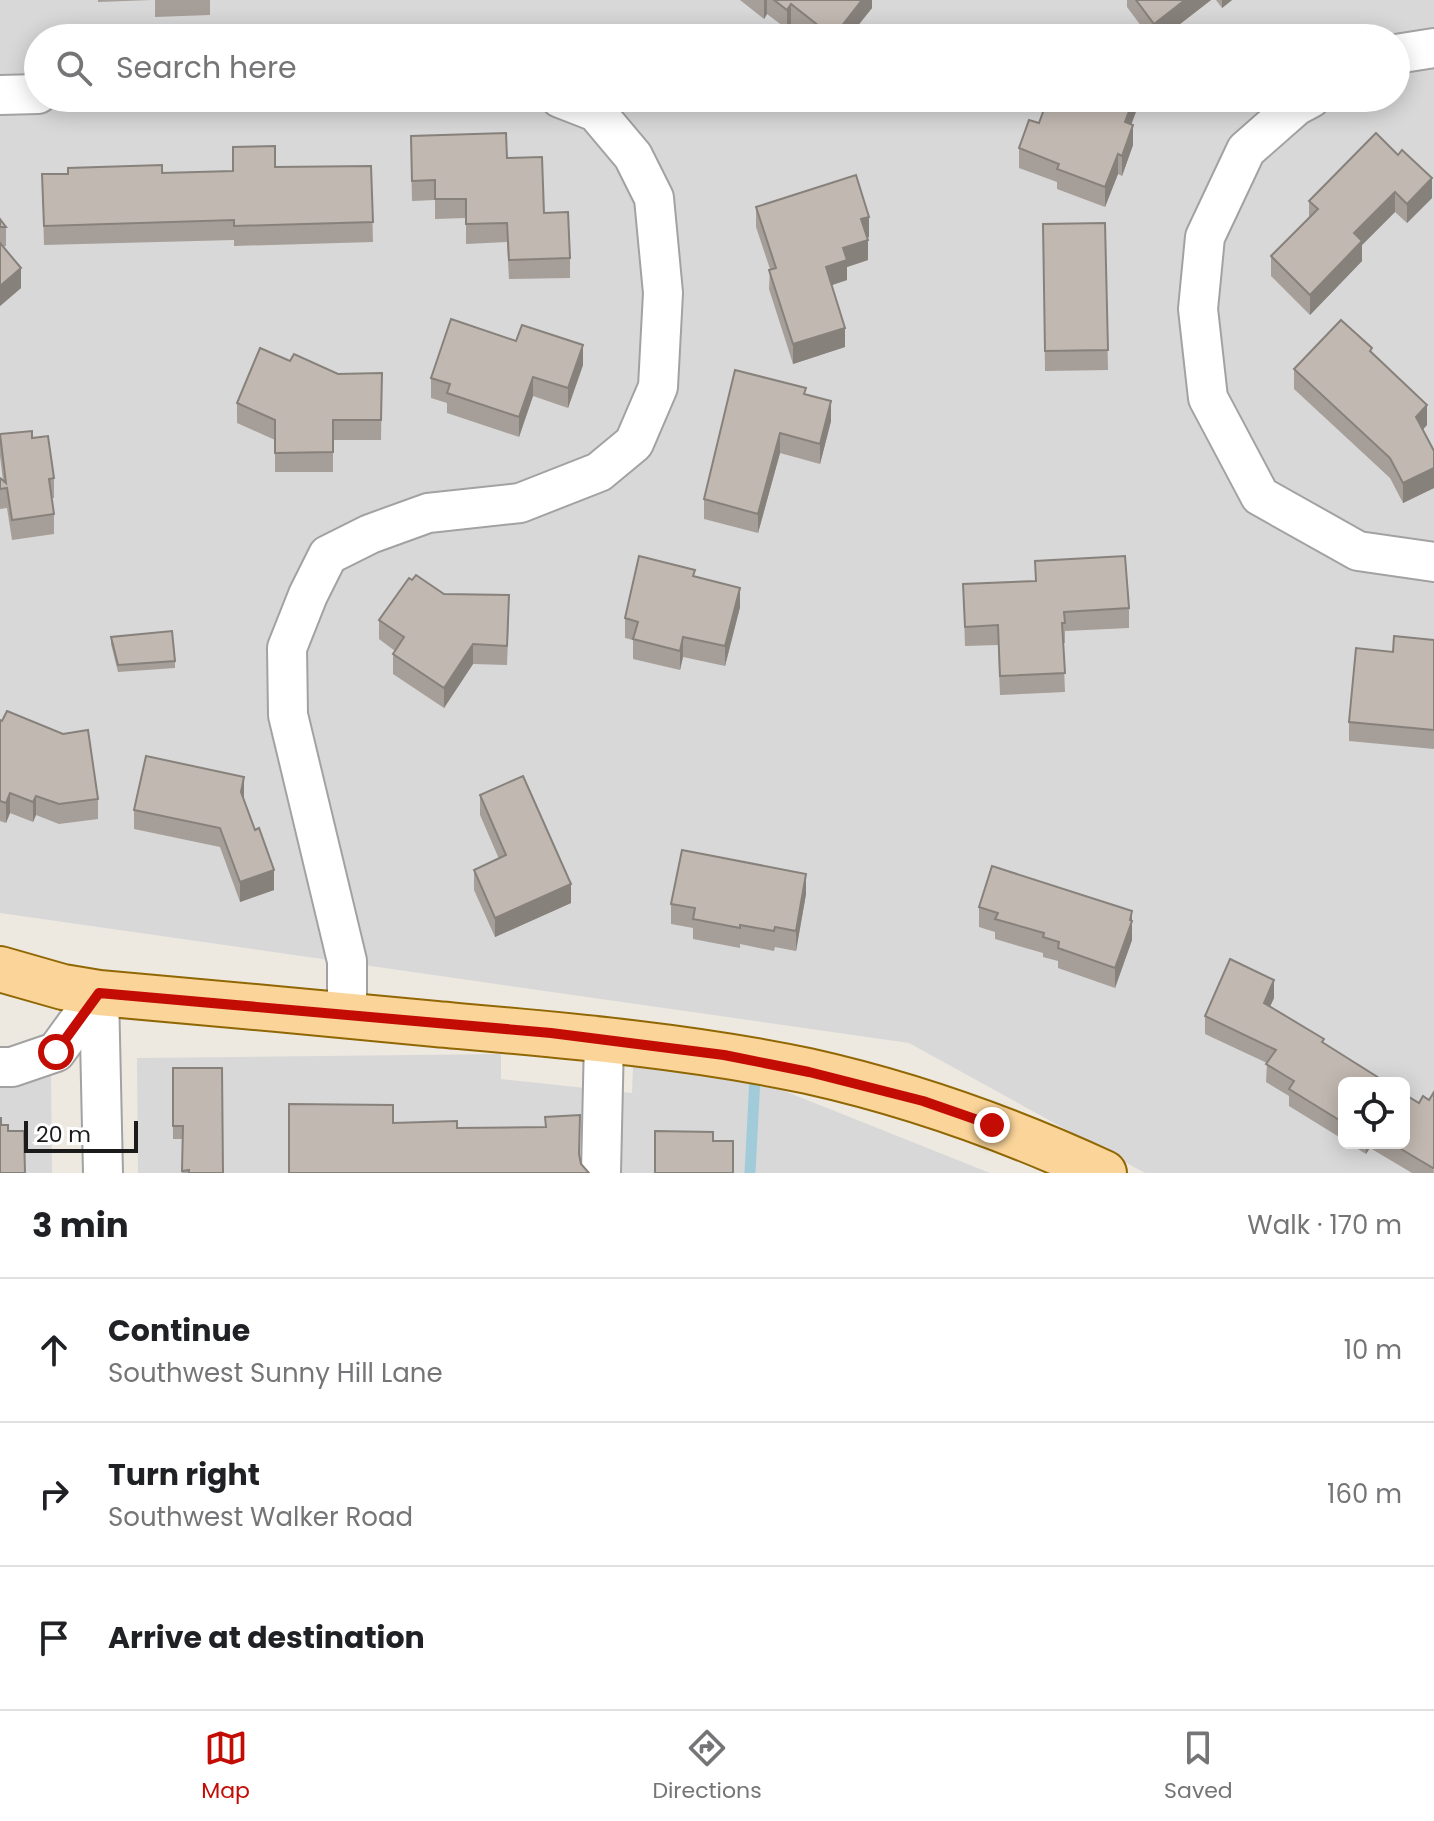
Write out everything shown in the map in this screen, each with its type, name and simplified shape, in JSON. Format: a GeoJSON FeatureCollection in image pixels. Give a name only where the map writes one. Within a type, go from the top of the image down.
{"type":"FeatureCollection","features":[{"type":"Feature","properties":{"kind":"main road"},"geometry":{"type":"LineString","coordinates":[[0,969],[63,987],[99,993],[604,1040],[724,1055],[809,1072],[909,1098],[992,1125],[1104,1173]]}},
{"type":"Feature","properties":{"kind":"street"},"geometry":{"type":"LineString","coordinates":[[1410,52],[1434,48]]}},
{"type":"Feature","properties":{"kind":"street"},"geometry":{"type":"LineString","coordinates":[[0,95],[24,94]]}},
{"type":"Feature","properties":{"kind":"street"},"geometry":{"type":"LineString","coordinates":[[347,1016],[347,961],[288,715],[287,648],[328,555],[370,534],[428,513],[520,503],[599,472],[634,443],[658,387],[663,293],[654,198],[633,156],[596,112]]}},
{"type":"Feature","properties":{"kind":"street"},"geometry":{"type":"LineString","coordinates":[[1289,112],[1246,150],[1205,237],[1198,309],[1208,398],[1260,496],[1358,551],[1434,562]]}},
{"type":"Feature","properties":{"kind":"street"},"geometry":{"type":"LineString","coordinates":[[0,1067],[12,1067],[56,1052],[99,993]]}},
{"type":"Feature","properties":{"kind":"street"},"geometry":{"type":"LineString","coordinates":[[99,993],[103,1173]]}},
{"type":"Feature","properties":{"kind":"street"},"geometry":{"type":"LineString","coordinates":[[601,1173],[604,1040]]}},
{"type":"Feature","properties":{"kind":"shaded area"},"geometry":{"type":"Polygon","coordinates":[[[0,0],[1434,0],[1434,1173],[1145,1173],[909,1043],[0,913],[0,0]]]}},
{"type":"Feature","properties":{"kind":"shaded area"},"geometry":{"type":"Polygon","coordinates":[[[501,1054],[501,1079],[632,1093],[633,1067],[728,1074],[772,1086],[990,1173],[138,1173],[137,1058],[501,1054]]]}},
{"type":"Feature","properties":{"kind":"shaded area"},"geometry":{"type":"Polygon","coordinates":[[[0,1071],[51,1071],[52,1173],[0,1173],[0,1071]]]}},
{"type":"Feature","properties":{"kind":"building"},"geometry":{"type":"Polygon","coordinates":[[[774,0],[862,0],[843,24],[816,24],[791,4],[787,10],[774,0]]]}},
{"type":"Feature","properties":{"kind":"building"},"geometry":{"type":"Polygon","coordinates":[[[1136,0],[1185,0],[1154,24],[1136,0]]]}},
{"type":"Feature","properties":{"kind":"building"},"geometry":{"type":"Polygon","coordinates":[[[1043,112],[1129,112],[1125,122],[1133,125],[1122,156],[1118,154],[1105,187],[1057,169],[1059,164],[1019,148],[1029,120],[1039,123],[1043,112]]]}},
{"type":"Feature","properties":{"kind":"building"},"geometry":{"type":"Polygon","coordinates":[[[506,133],[507,158],[542,157],[544,213],[568,212],[570,258],[509,260],[507,223],[466,224],[466,199],[435,199],[435,180],[412,181],[411,136],[506,133]]]}},
{"type":"Feature","properties":{"kind":"building"},"geometry":{"type":"Polygon","coordinates":[[[1376,133],[1398,155],[1402,150],[1432,178],[1407,204],[1395,192],[1354,233],[1362,241],[1310,295],[1271,256],[1318,209],[1309,201],[1376,133]]]}},
{"type":"Feature","properties":{"kind":"building"},"geometry":{"type":"Polygon","coordinates":[[[275,146],[275,167],[371,166],[373,222],[234,226],[234,220],[44,226],[42,174],[68,174],[68,168],[162,165],[162,173],[233,171],[233,147],[275,146]]]}},
{"type":"Feature","properties":{"kind":"building"},"geometry":{"type":"Polygon","coordinates":[[[856,175],[869,217],[861,219],[868,240],[843,248],[847,260],[826,267],[845,328],[793,344],[769,270],[776,268],[756,207],[856,175]]]}},
{"type":"Feature","properties":{"kind":"building"},"geometry":{"type":"Polygon","coordinates":[[[1105,223],[1108,350],[1045,351],[1043,224],[1105,223]]]}},
{"type":"Feature","properties":{"kind":"building"},"geometry":{"type":"Polygon","coordinates":[[[0,243],[21,268],[0,286],[0,243]]]}},
{"type":"Feature","properties":{"kind":"building"},"geometry":{"type":"Polygon","coordinates":[[[451,319],[516,341],[522,325],[583,345],[568,388],[533,377],[519,417],[447,393],[450,384],[431,378],[451,319]]]}},
{"type":"Feature","properties":{"kind":"building"},"geometry":{"type":"Polygon","coordinates":[[[1341,320],[1427,405],[1416,417],[1434,451],[1434,468],[1403,483],[1390,458],[1294,369],[1341,320]]]}},
{"type":"Feature","properties":{"kind":"building"},"geometry":{"type":"Polygon","coordinates":[[[260,348],[290,361],[294,354],[338,374],[382,373],[381,420],[333,420],[333,452],[275,453],[275,420],[237,403],[260,348]]]}},
{"type":"Feature","properties":{"kind":"building"},"geometry":{"type":"Polygon","coordinates":[[[735,370],[806,388],[804,394],[831,401],[820,444],[780,433],[758,514],[704,499],[735,370]]]}},
{"type":"Feature","properties":{"kind":"building"},"geometry":{"type":"Polygon","coordinates":[[[32,431],[32,438],[48,436],[54,478],[49,479],[54,514],[12,520],[7,488],[0,489],[0,478],[6,483],[0,434],[32,431]]]}},
{"type":"Feature","properties":{"kind":"building"},"geometry":{"type":"Polygon","coordinates":[[[639,556],[695,570],[693,576],[740,588],[725,646],[683,637],[680,651],[633,639],[638,622],[625,618],[639,556]]]}},
{"type":"Feature","properties":{"kind":"building"},"geometry":{"type":"Polygon","coordinates":[[[1125,556],[1129,608],[1064,612],[1065,673],[1000,676],[998,625],[965,627],[963,584],[1036,581],[1035,561],[1125,556]]]}},
{"type":"Feature","properties":{"kind":"building"},"geometry":{"type":"Polygon","coordinates":[[[416,575],[444,594],[509,595],[507,646],[473,644],[444,688],[393,654],[404,637],[379,620],[409,578],[412,580],[416,575]]]}},
{"type":"Feature","properties":{"kind":"building"},"geometry":{"type":"Polygon","coordinates":[[[172,631],[175,661],[118,665],[111,637],[172,631]]]}},
{"type":"Feature","properties":{"kind":"building"},"geometry":{"type":"Polygon","coordinates":[[[1394,636],[1434,640],[1434,730],[1349,722],[1356,648],[1393,652],[1394,636]]]}},
{"type":"Feature","properties":{"kind":"building"},"geometry":{"type":"Polygon","coordinates":[[[7,711],[63,734],[88,730],[98,799],[59,804],[36,796],[33,802],[10,793],[6,803],[0,801],[0,720],[7,711]]]}},
{"type":"Feature","properties":{"kind":"building"},"geometry":{"type":"Polygon","coordinates":[[[146,756],[244,777],[241,792],[255,830],[259,828],[274,870],[240,882],[220,828],[134,810],[146,756]]]}},
{"type":"Feature","properties":{"kind":"building"},"geometry":{"type":"Polygon","coordinates":[[[523,776],[571,884],[495,918],[474,870],[506,855],[480,795],[523,776]]]}},
{"type":"Feature","properties":{"kind":"building"},"geometry":{"type":"Polygon","coordinates":[[[682,850],[806,874],[796,931],[740,925],[740,928],[693,919],[695,908],[671,904],[682,850]]]}},
{"type":"Feature","properties":{"kind":"building"},"geometry":{"type":"Polygon","coordinates":[[[992,866],[1132,911],[1132,921],[1115,968],[1058,948],[1059,942],[1043,937],[1044,933],[995,919],[998,913],[979,907],[992,866]]]}},
{"type":"Feature","properties":{"kind":"building"},"geometry":{"type":"Polygon","coordinates":[[[1230,959],[1274,980],[1264,1003],[1324,1039],[1322,1042],[1377,1077],[1338,1077],[1338,1119],[1289,1089],[1294,1081],[1266,1064],[1276,1050],[1205,1016],[1230,959]]]}},
{"type":"Feature","properties":{"kind":"building"},"geometry":{"type":"Polygon","coordinates":[[[173,1068],[222,1068],[223,1173],[182,1171],[183,1126],[173,1126],[173,1068]]]}},
{"type":"Feature","properties":{"kind":"building"},"geometry":{"type":"Polygon","coordinates":[[[1434,1092],[1433,1168],[1401,1149],[1410,1149],[1410,1098],[1419,1103],[1423,1096],[1429,1100],[1434,1092]]]}},
{"type":"Feature","properties":{"kind":"building"},"geometry":{"type":"Polygon","coordinates":[[[289,1104],[393,1105],[393,1123],[457,1121],[457,1128],[546,1127],[545,1117],[580,1115],[579,1154],[581,1164],[589,1173],[289,1173],[289,1104]]]}},
{"type":"Feature","properties":{"kind":"building"},"geometry":{"type":"Polygon","coordinates":[[[0,1118],[1,1125],[8,1125],[8,1131],[24,1131],[25,1173],[0,1173],[0,1118]]]}},
{"type":"Feature","properties":{"kind":"building"},"geometry":{"type":"Polygon","coordinates":[[[655,1131],[713,1132],[713,1141],[733,1141],[733,1173],[655,1173],[655,1131]]]}},
{"type":"Feature","properties":{"kind":"waterway"},"geometry":{"type":"LineString","coordinates":[[750,1173],[755,1077]]}},
{"type":"Feature","properties":{"kind":"route"},"geometry":{"type":"LineString","coordinates":[[56,1052],[99,993],[551,1033],[724,1055],[809,1072],[923,1101],[992,1125]]}}]}
